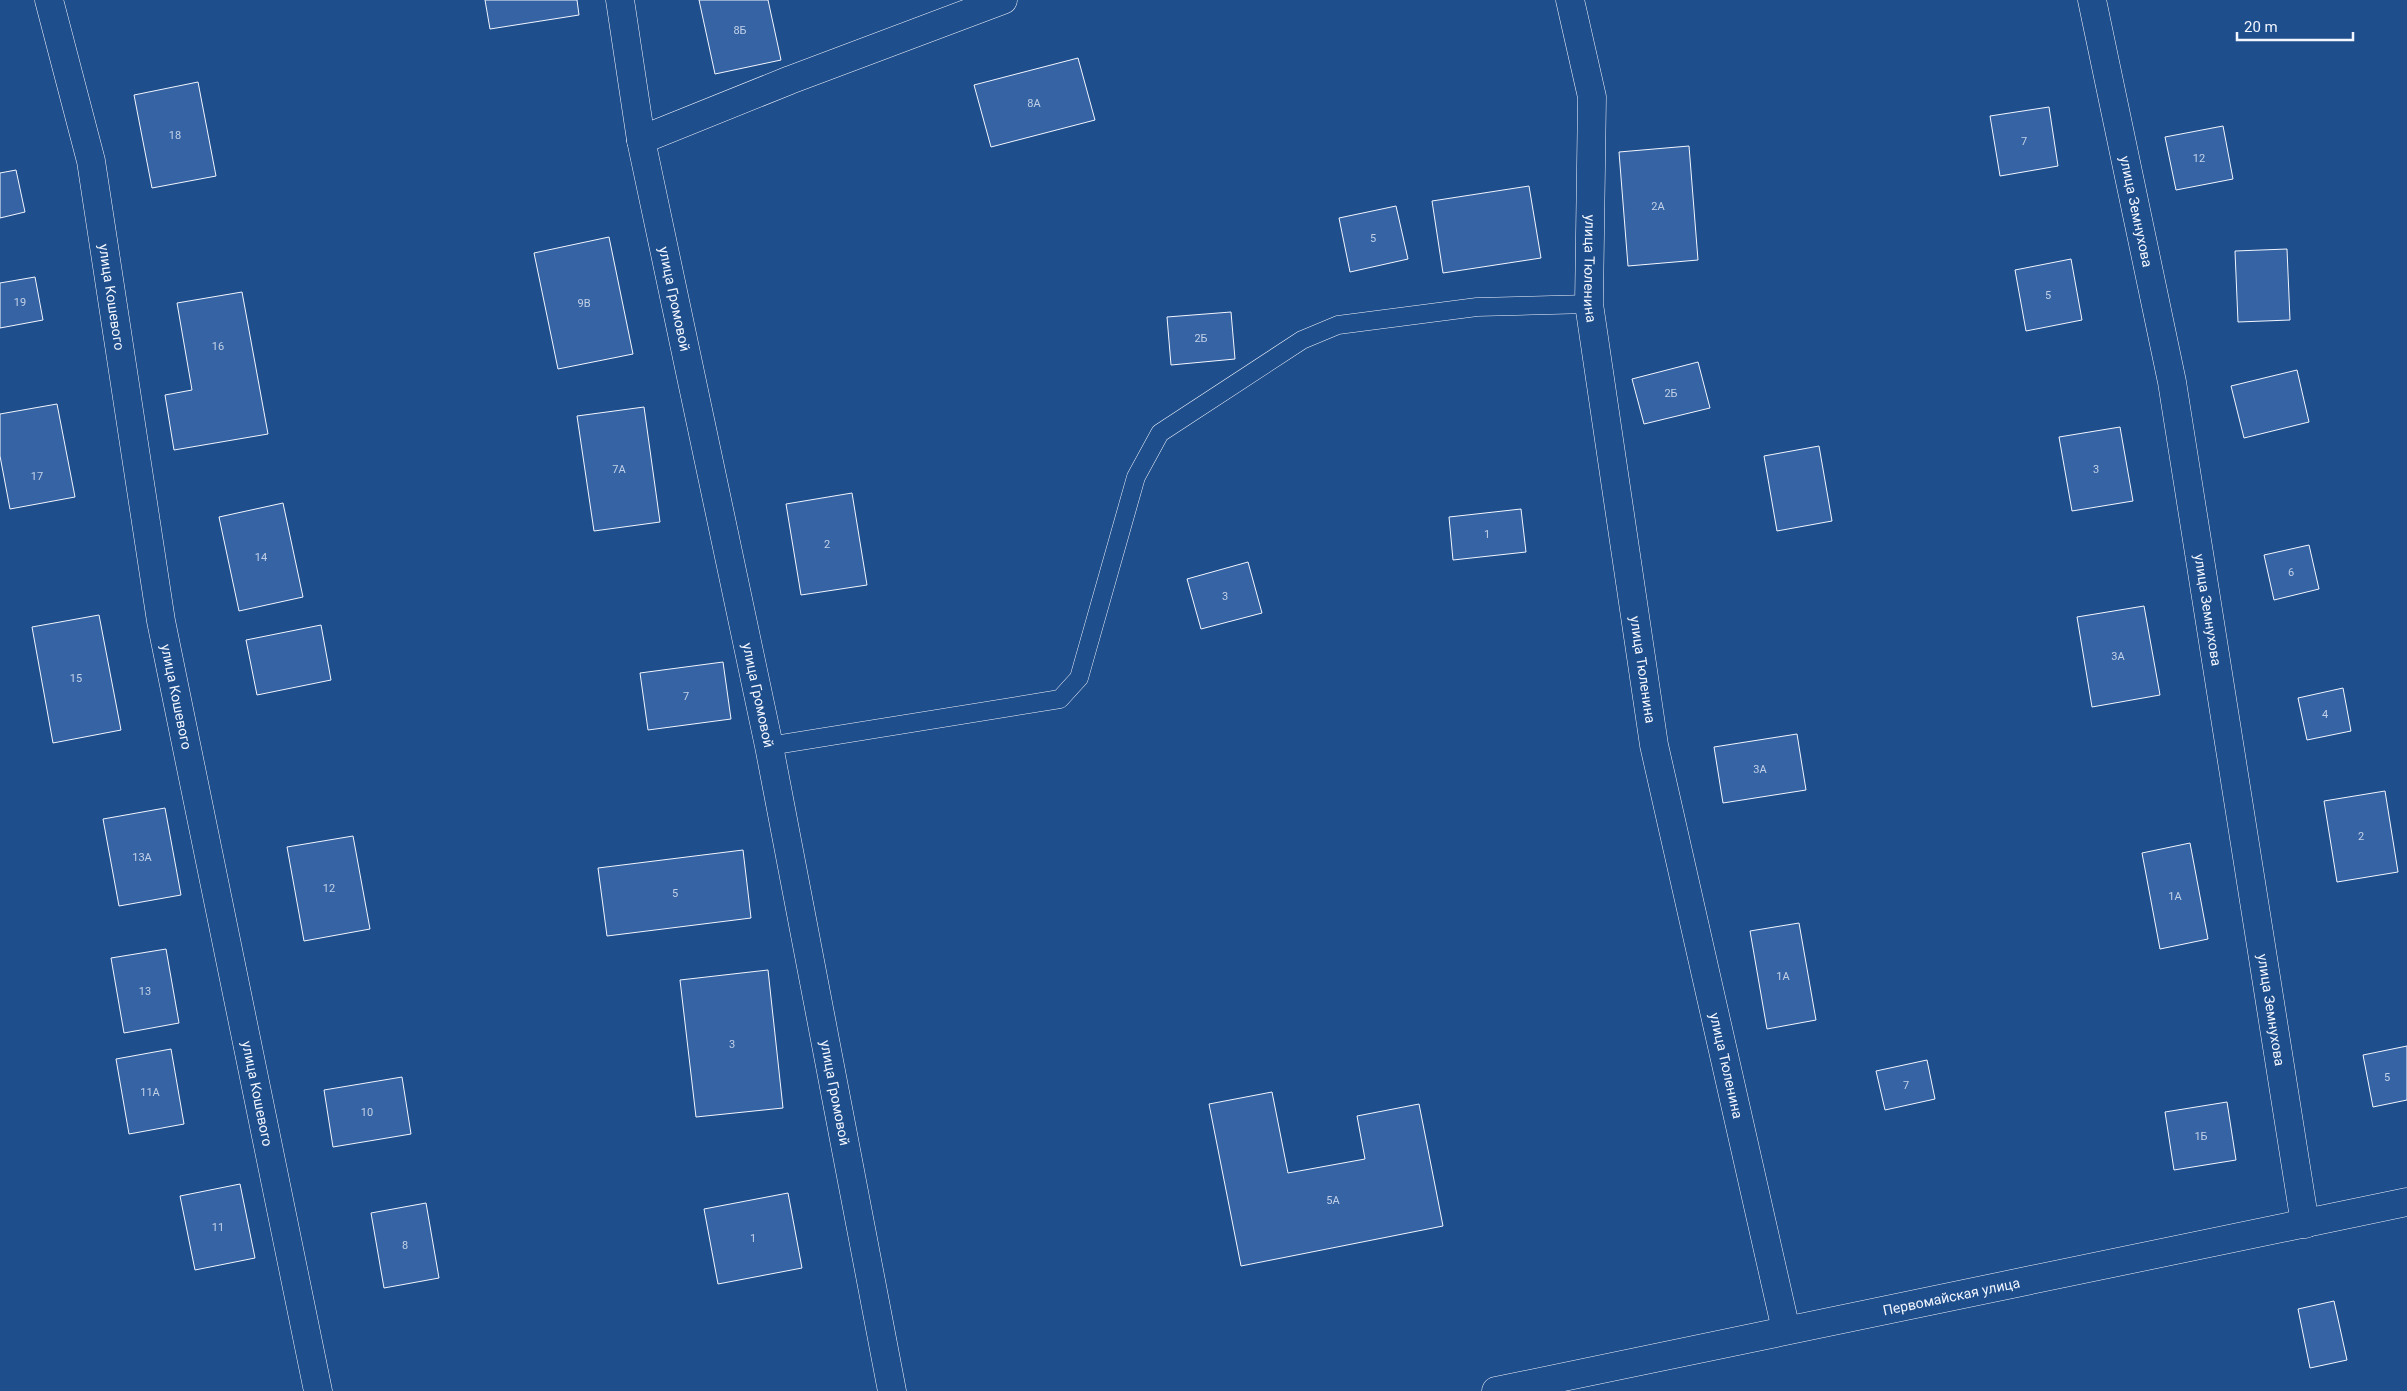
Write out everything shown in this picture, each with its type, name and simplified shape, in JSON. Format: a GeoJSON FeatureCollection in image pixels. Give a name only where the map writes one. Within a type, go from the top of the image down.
{"type":"FeatureCollection","features":[{"type":"Feature","properties":{"kind":"street","name":"улица Кошевого"},"geometry":{"type":"LineString","coordinates":[[49,0],[91,160],[161,621],[318,1391]]}},
{"type":"Feature","properties":{"kind":"street","name":"улица Громовой"},"geometry":{"type":"LineString","coordinates":[[620,0],[641,140],[769,746],[892,1391]]}},
{"type":"Feature","properties":{"kind":"street"},"geometry":{"type":"LineString","coordinates":[[641,140],[790,80],[1003,0]]}},
{"type":"Feature","properties":{"kind":"street","name":"улица Тюленина"},"geometry":{"type":"LineString","coordinates":[[1570,0],[1592,97],[1589,304],[1654,745],[1786,1330]]}},
{"type":"Feature","properties":{"kind":"street","name":"улица Земнухова"},"geometry":{"type":"LineString","coordinates":[[2092,0],[2172,382],[2305,1224]]}},
{"type":"Feature","properties":{"kind":"street","name":"Первомайская улица"},"geometry":{"type":"LineString","coordinates":[[1496,1391],[2407,1202]]}},
{"type":"Feature","properties":{"kind":"lane"},"geometry":{"type":"LineString","coordinates":[[769,746],[1060,699],[1079,678],[1136,477],[1160,433],[1302,340],[1338,325],[1477,306],[1589,304]]}},
{"type":"Feature","properties":{"kind":"building"},"geometry":{"type":"Polygon","coordinates":[[[485,0],[577,0],[579,15],[490,29],[485,0]]]}},
{"type":"Feature","properties":{"kind":"building"},"geometry":{"type":"Polygon","coordinates":[[[699,0],[768,0],[781,60],[715,74],[699,0]]]}},
{"type":"Feature","properties":{"kind":"building"},"geometry":{"type":"Polygon","coordinates":[[[1078,58],[1095,120],[991,147],[974,85],[1078,58]]]}},
{"type":"Feature","properties":{"kind":"building"},"geometry":{"type":"Polygon","coordinates":[[[198,82],[216,176],[152,188],[134,95],[198,82]]]}},
{"type":"Feature","properties":{"kind":"building"},"geometry":{"type":"Polygon","coordinates":[[[2049,107],[2058,166],[2000,176],[1990,116],[2049,107]]]}},
{"type":"Feature","properties":{"kind":"building"},"geometry":{"type":"Polygon","coordinates":[[[2223,126],[2233,179],[2176,190],[2165,137],[2223,126]]]}},
{"type":"Feature","properties":{"kind":"building"},"geometry":{"type":"Polygon","coordinates":[[[1689,146],[1698,260],[1628,266],[1619,152],[1689,146]]]}},
{"type":"Feature","properties":{"kind":"building"},"geometry":{"type":"Polygon","coordinates":[[[16,170],[25,212],[0,218],[0,173],[16,170]]]}},
{"type":"Feature","properties":{"kind":"building"},"geometry":{"type":"Polygon","coordinates":[[[1529,186],[1541,258],[1443,273],[1432,201],[1529,186]]]}},
{"type":"Feature","properties":{"kind":"building"},"geometry":{"type":"Polygon","coordinates":[[[1396,206],[1408,259],[1350,272],[1339,218],[1396,206]]]}},
{"type":"Feature","properties":{"kind":"building"},"geometry":{"type":"Polygon","coordinates":[[[609,237],[633,354],[558,369],[534,253],[609,237]]]}},
{"type":"Feature","properties":{"kind":"building"},"geometry":{"type":"Polygon","coordinates":[[[2287,249],[2290,320],[2238,322],[2235,251],[2287,249]]]}},
{"type":"Feature","properties":{"kind":"building"},"geometry":{"type":"Polygon","coordinates":[[[2071,259],[2082,320],[2026,331],[2015,270],[2071,259]]]}},
{"type":"Feature","properties":{"kind":"building"},"geometry":{"type":"Polygon","coordinates":[[[35,277],[43,320],[0,328],[0,283],[35,277]]]}},
{"type":"Feature","properties":{"kind":"building"},"geometry":{"type":"Polygon","coordinates":[[[242,292],[268,434],[174,450],[165,395],[192,390],[177,303],[242,292]]]}},
{"type":"Feature","properties":{"kind":"building"},"geometry":{"type":"Polygon","coordinates":[[[1231,312],[1235,359],[1171,365],[1167,317],[1231,312]]]}},
{"type":"Feature","properties":{"kind":"building"},"geometry":{"type":"Polygon","coordinates":[[[1698,362],[1710,408],[1644,424],[1632,379],[1698,362]]]}},
{"type":"Feature","properties":{"kind":"building"},"geometry":{"type":"Polygon","coordinates":[[[2297,370],[2309,422],[2244,438],[2231,386],[2297,370]]]}},
{"type":"Feature","properties":{"kind":"building"},"geometry":{"type":"Polygon","coordinates":[[[57,404],[75,497],[10,509],[0,456],[0,414],[57,404]]]}},
{"type":"Feature","properties":{"kind":"building"},"geometry":{"type":"Polygon","coordinates":[[[644,407],[660,522],[594,531],[577,416],[644,407]]]}},
{"type":"Feature","properties":{"kind":"building"},"geometry":{"type":"Polygon","coordinates":[[[2120,427],[2133,501],[2072,511],[2059,437],[2120,427]]]}},
{"type":"Feature","properties":{"kind":"building"},"geometry":{"type":"Polygon","coordinates":[[[1819,446],[1832,521],[1777,531],[1764,456],[1819,446]]]}},
{"type":"Feature","properties":{"kind":"building"},"geometry":{"type":"Polygon","coordinates":[[[852,493],[867,585],[801,595],[786,504],[852,493]]]}},
{"type":"Feature","properties":{"kind":"building"},"geometry":{"type":"Polygon","coordinates":[[[283,503],[303,597],[239,611],[219,517],[283,503]]]}},
{"type":"Feature","properties":{"kind":"building"},"geometry":{"type":"Polygon","coordinates":[[[1521,509],[1526,552],[1453,560],[1449,517],[1521,509]]]}},
{"type":"Feature","properties":{"kind":"building"},"geometry":{"type":"Polygon","coordinates":[[[2309,545],[2319,589],[2274,600],[2264,555],[2309,545]]]}},
{"type":"Feature","properties":{"kind":"building"},"geometry":{"type":"Polygon","coordinates":[[[1248,562],[1262,613],[1201,629],[1187,579],[1248,562]]]}},
{"type":"Feature","properties":{"kind":"building"},"geometry":{"type":"Polygon","coordinates":[[[2144,606],[2160,695],[2092,707],[2077,617],[2144,606]]]}},
{"type":"Feature","properties":{"kind":"building"},"geometry":{"type":"Polygon","coordinates":[[[99,615],[121,730],[53,743],[32,627],[99,615]]]}},
{"type":"Feature","properties":{"kind":"building"},"geometry":{"type":"Polygon","coordinates":[[[321,625],[331,680],[257,695],[246,640],[321,625]]]}},
{"type":"Feature","properties":{"kind":"building"},"geometry":{"type":"Polygon","coordinates":[[[723,662],[731,719],[648,730],[640,673],[723,662]]]}},
{"type":"Feature","properties":{"kind":"building"},"geometry":{"type":"Polygon","coordinates":[[[2343,688],[2351,731],[2307,740],[2298,698],[2343,688]]]}},
{"type":"Feature","properties":{"kind":"building"},"geometry":{"type":"Polygon","coordinates":[[[1797,734],[1806,790],[1723,803],[1714,747],[1797,734]]]}},
{"type":"Feature","properties":{"kind":"building"},"geometry":{"type":"Polygon","coordinates":[[[2385,791],[2398,872],[2337,882],[2324,801],[2385,791]]]}},
{"type":"Feature","properties":{"kind":"building"},"geometry":{"type":"Polygon","coordinates":[[[165,808],[181,895],[119,906],[103,819],[165,808]]]}},
{"type":"Feature","properties":{"kind":"building"},"geometry":{"type":"Polygon","coordinates":[[[353,836],[370,929],[304,941],[287,847],[353,836]]]}},
{"type":"Feature","properties":{"kind":"building"},"geometry":{"type":"Polygon","coordinates":[[[2190,843],[2208,939],[2160,949],[2142,853],[2190,843]]]}},
{"type":"Feature","properties":{"kind":"building"},"geometry":{"type":"Polygon","coordinates":[[[743,850],[751,918],[607,936],[598,868],[743,850]]]}},
{"type":"Feature","properties":{"kind":"building"},"geometry":{"type":"Polygon","coordinates":[[[1799,923],[1816,1020],[1767,1029],[1750,931],[1799,923]]]}},
{"type":"Feature","properties":{"kind":"building"},"geometry":{"type":"Polygon","coordinates":[[[166,949],[179,1023],[124,1033],[111,958],[166,949]]]}},
{"type":"Feature","properties":{"kind":"building"},"geometry":{"type":"Polygon","coordinates":[[[768,970],[783,1108],[696,1117],[680,980],[768,970]]]}},
{"type":"Feature","properties":{"kind":"building"},"geometry":{"type":"Polygon","coordinates":[[[2407,1046],[2407,1100],[2373,1107],[2363,1055],[2407,1046]]]}},
{"type":"Feature","properties":{"kind":"building"},"geometry":{"type":"Polygon","coordinates":[[[171,1049],[184,1124],[129,1134],[116,1059],[171,1049]]]}},
{"type":"Feature","properties":{"kind":"building"},"geometry":{"type":"Polygon","coordinates":[[[1927,1060],[1935,1099],[1885,1110],[1876,1071],[1927,1060]]]}},
{"type":"Feature","properties":{"kind":"building"},"geometry":{"type":"Polygon","coordinates":[[[402,1077],[411,1134],[333,1147],[324,1090],[402,1077]]]}},
{"type":"Feature","properties":{"kind":"building"},"geometry":{"type":"Polygon","coordinates":[[[1272,1092],[1288,1173],[1365,1159],[1357,1116],[1419,1104],[1443,1226],[1241,1266],[1209,1104],[1272,1092]]]}},
{"type":"Feature","properties":{"kind":"building"},"geometry":{"type":"Polygon","coordinates":[[[2227,1102],[2236,1160],[2174,1170],[2165,1112],[2227,1102]]]}},
{"type":"Feature","properties":{"kind":"building"},"geometry":{"type":"Polygon","coordinates":[[[240,1184],[255,1258],[195,1270],[180,1196],[240,1184]]]}},
{"type":"Feature","properties":{"kind":"building"},"geometry":{"type":"Polygon","coordinates":[[[788,1193],[802,1268],[718,1284],[704,1209],[788,1193]]]}},
{"type":"Feature","properties":{"kind":"building"},"geometry":{"type":"Polygon","coordinates":[[[426,1203],[439,1278],[384,1288],[371,1213],[426,1203]]]}},
{"type":"Feature","properties":{"kind":"building"},"geometry":{"type":"Polygon","coordinates":[[[2334,1301],[2347,1360],[2310,1368],[2298,1309],[2334,1301]]]}}]}
